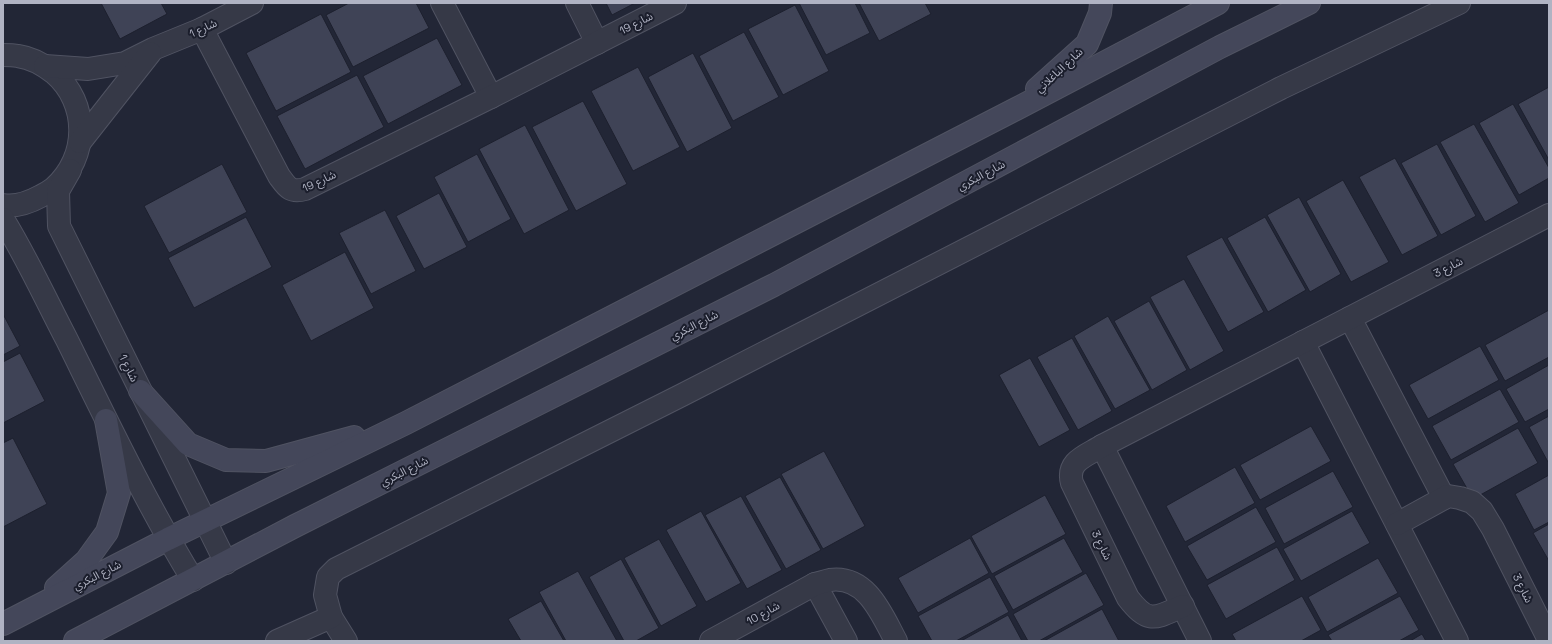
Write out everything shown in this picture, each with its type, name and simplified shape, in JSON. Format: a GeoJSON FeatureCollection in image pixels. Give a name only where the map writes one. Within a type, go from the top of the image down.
{"type":"FeatureCollection","features":[{"type":"Feature","properties":{"kind":"main road","name":"شارع الباغلاني"},"geometry":{"type":"LineString","coordinates":[[1016,109],[1087,44],[1100,13],[1101,3]]}},
{"type":"Feature","properties":{"kind":"main road","name":"شارع البكري"},"geometry":{"type":"LineString","coordinates":[[3,624],[204,521],[406,423],[1016,109],[1218,3]]}},
{"type":"Feature","properties":{"kind":"main road","name":"شارع البكري"},"geometry":{"type":"LineString","coordinates":[[75,641],[295,526],[774,285],[1220,47],[1309,3]]}},
{"type":"Feature","properties":{"kind":"main road"},"geometry":{"type":"LineString","coordinates":[[140,391],[188,444],[226,460],[266,461],[406,423]]}},
{"type":"Feature","properties":{"kind":"main road"},"geometry":{"type":"LineString","coordinates":[[32,609],[86,561],[107,532],[119,493],[106,420]]}},
{"type":"Feature","properties":{"kind":"street","name":"شارع 1"},"geometry":{"type":"LineString","coordinates":[[45,66],[88,69],[125,63],[153,49],[202,29],[252,3]]}},
{"type":"Feature","properties":{"kind":"street"},"geometry":{"type":"LineString","coordinates":[[442,3],[491,98]]}},
{"type":"Feature","properties":{"kind":"street"},"geometry":{"type":"LineString","coordinates":[[577,3],[597,43]]}},
{"type":"Feature","properties":{"kind":"street","name":"شارع 19"},"geometry":{"type":"LineString","coordinates":[[202,29],[279,176],[286,186],[297,191],[305,189],[491,98],[675,3]]}},
{"type":"Feature","properties":{"kind":"street"},"geometry":{"type":"LineString","coordinates":[[346,641],[331,617],[325,595],[328,577],[336,569],[675,398],[1282,88],[1459,3]]}},
{"type":"Feature","properties":{"kind":"street","name":"شارع 1"},"geometry":{"type":"LineString","coordinates":[[80,142],[153,49]]}},
{"type":"Feature","properties":{"kind":"street"},"geometry":{"type":"LineString","coordinates":[[3,205],[9,206],[33,201],[54,189],[70,170],[76,157],[80,142],[80,120],[74,99],[62,80],[45,66],[8,52]]}},
{"type":"Feature","properties":{"kind":"street","name":"شارع 1"},"geometry":{"type":"LineString","coordinates":[[70,170],[58,191],[59,226],[226,563]]}},
{"type":"Feature","properties":{"kind":"street"},"geometry":{"type":"LineString","coordinates":[[3,219],[21,250],[106,420],[168,539],[193,580]]}},
{"type":"Feature","properties":{"kind":"street","name":"شارع 3"},"geometry":{"type":"LineString","coordinates":[[1183,606],[1160,616],[1152,617],[1145,616],[1139,611],[1125,591],[1072,483],[1070,475],[1071,468],[1075,462],[1102,446],[1303,342],[1548,219]]}},
{"type":"Feature","properties":{"kind":"street"},"geometry":{"type":"LineString","coordinates":[[1350,318],[1444,498],[1398,524]]}},
{"type":"Feature","properties":{"kind":"street"},"geometry":{"type":"LineString","coordinates":[[1303,342],[1457,641]]}},
{"type":"Feature","properties":{"kind":"street"},"geometry":{"type":"LineString","coordinates":[[1102,446],[1200,641]]}},
{"type":"Feature","properties":{"kind":"street","name":"شارع 3"},"geometry":{"type":"LineString","coordinates":[[1444,498],[1448,496],[1460,498],[1472,502],[1482,510],[1549,640]]}},
{"type":"Feature","properties":{"kind":"street","name":"شارع 10"},"geometry":{"type":"LineString","coordinates":[[711,641],[815,584],[830,580],[852,582],[865,591],[874,600],[896,641]]}},
{"type":"Feature","properties":{"kind":"street"},"geometry":{"type":"LineString","coordinates":[[815,584],[846,641]]}},
{"type":"Feature","properties":{"kind":"street"},"geometry":{"type":"LineString","coordinates":[[277,641],[331,617]]}},
{"type":"Feature","properties":{"kind":"building"},"geometry":{"type":"Polygon","coordinates":[[[101,3],[161,3],[167,14],[120,39],[101,3]]]}},
{"type":"Feature","properties":{"kind":"building"},"geometry":{"type":"Polygon","coordinates":[[[349,3],[416,3],[429,28],[353,67],[326,15],[349,3]]]}},
{"type":"Feature","properties":{"kind":"building"},"geometry":{"type":"Polygon","coordinates":[[[606,3],[635,3],[612,15],[606,3]]]}},
{"type":"Feature","properties":{"kind":"building"},"geometry":{"type":"Polygon","coordinates":[[[799,3],[855,3],[870,33],[826,55],[799,3]]]}},
{"type":"Feature","properties":{"kind":"building"},"geometry":{"type":"Polygon","coordinates":[[[859,3],[925,3],[931,14],[879,41],[859,3]]]}},
{"type":"Feature","properties":{"kind":"building"},"geometry":{"type":"Polygon","coordinates":[[[795,5],[829,71],[783,95],[748,29],[795,5]]]}},
{"type":"Feature","properties":{"kind":"building"},"geometry":{"type":"Polygon","coordinates":[[[321,14],[351,72],[276,111],[246,53],[321,14]]]}},
{"type":"Feature","properties":{"kind":"building"},"geometry":{"type":"Polygon","coordinates":[[[744,32],[779,97],[733,121],[699,56],[744,32]]]}},
{"type":"Feature","properties":{"kind":"building"},"geometry":{"type":"Polygon","coordinates":[[[437,38],[462,85],[388,124],[363,76],[437,38]]]}},
{"type":"Feature","properties":{"kind":"building"},"geometry":{"type":"Polygon","coordinates":[[[693,53],[732,128],[687,152],[648,77],[693,53]]]}},
{"type":"Feature","properties":{"kind":"building"},"geometry":{"type":"Polygon","coordinates":[[[638,67],[680,147],[633,171],[591,91],[638,67]]]}},
{"type":"Feature","properties":{"kind":"building"},"geometry":{"type":"Polygon","coordinates":[[[357,75],[384,127],[305,169],[277,116],[357,75]]]}},
{"type":"Feature","properties":{"kind":"building"},"geometry":{"type":"Polygon","coordinates":[[[1549,87],[1549,160],[1518,104],[1549,87]]]}},
{"type":"Feature","properties":{"kind":"building"},"geometry":{"type":"Polygon","coordinates":[[[583,101],[627,184],[576,211],[532,127],[583,101]]]}},
{"type":"Feature","properties":{"kind":"building"},"geometry":{"type":"Polygon","coordinates":[[[1513,104],[1549,168],[1549,178],[1519,195],[1479,123],[1513,104]]]}},
{"type":"Feature","properties":{"kind":"building"},"geometry":{"type":"Polygon","coordinates":[[[1474,124],[1519,203],[1485,222],[1440,142],[1474,124]]]}},
{"type":"Feature","properties":{"kind":"building"},"geometry":{"type":"Polygon","coordinates":[[[525,125],[569,210],[524,234],[479,149],[525,125]]]}},
{"type":"Feature","properties":{"kind":"building"},"geometry":{"type":"Polygon","coordinates":[[[1437,144],[1476,216],[1441,235],[1401,163],[1437,144]]]}},
{"type":"Feature","properties":{"kind":"building"},"geometry":{"type":"Polygon","coordinates":[[[477,154],[511,219],[468,242],[434,177],[477,154]]]}},
{"type":"Feature","properties":{"kind":"building"},"geometry":{"type":"Polygon","coordinates":[[[1395,158],[1438,236],[1402,255],[1359,177],[1395,158]]]}},
{"type":"Feature","properties":{"kind":"building"},"geometry":{"type":"Polygon","coordinates":[[[222,164],[247,212],[169,253],[144,206],[222,164]]]}},
{"type":"Feature","properties":{"kind":"building"},"geometry":{"type":"Polygon","coordinates":[[[1343,180],[1389,262],[1351,282],[1306,201],[1343,180]]]}},
{"type":"Feature","properties":{"kind":"building"},"geometry":{"type":"Polygon","coordinates":[[[439,193],[467,247],[424,269],[396,216],[439,193]]]}},
{"type":"Feature","properties":{"kind":"building"},"geometry":{"type":"Polygon","coordinates":[[[1299,197],[1341,274],[1310,292],[1267,215],[1299,197]]]}},
{"type":"Feature","properties":{"kind":"building"},"geometry":{"type":"Polygon","coordinates":[[[385,210],[416,271],[371,294],[339,233],[385,210]]]}},
{"type":"Feature","properties":{"kind":"building"},"geometry":{"type":"Polygon","coordinates":[[[246,217],[272,267],[194,308],[168,258],[246,217]]]}},
{"type":"Feature","properties":{"kind":"building"},"geometry":{"type":"Polygon","coordinates":[[[1265,217],[1306,290],[1268,312],[1227,238],[1265,217]]]}},
{"type":"Feature","properties":{"kind":"building"},"geometry":{"type":"Polygon","coordinates":[[[1222,237],[1264,312],[1228,332],[1186,256],[1222,237]]]}},
{"type":"Feature","properties":{"kind":"building"},"geometry":{"type":"Polygon","coordinates":[[[345,252],[374,308],[311,341],[282,285],[345,252]]]}},
{"type":"Feature","properties":{"kind":"building"},"geometry":{"type":"Polygon","coordinates":[[[1184,279],[1224,351],[1190,370],[1150,297],[1184,279]]]}},
{"type":"Feature","properties":{"kind":"building"},"geometry":{"type":"Polygon","coordinates":[[[1149,301],[1187,370],[1152,390],[1114,321],[1149,301]]]}},
{"type":"Feature","properties":{"kind":"building"},"geometry":{"type":"Polygon","coordinates":[[[1549,310],[1549,357],[1505,381],[1485,345],[1549,310]]]}},
{"type":"Feature","properties":{"kind":"building"},"geometry":{"type":"Polygon","coordinates":[[[3,314],[20,346],[3,355],[3,314]]]}},
{"type":"Feature","properties":{"kind":"building"},"geometry":{"type":"Polygon","coordinates":[[[1108,316],[1150,390],[1115,409],[1074,336],[1108,316]]]}},
{"type":"Feature","properties":{"kind":"building"},"geometry":{"type":"Polygon","coordinates":[[[1072,338],[1112,411],[1078,430],[1037,357],[1072,338]]]}},
{"type":"Feature","properties":{"kind":"building"},"geometry":{"type":"Polygon","coordinates":[[[1480,346],[1499,380],[1428,419],[1409,385],[1480,346]]]}},
{"type":"Feature","properties":{"kind":"building"},"geometry":{"type":"Polygon","coordinates":[[[20,353],[45,401],[3,423],[3,362],[20,353]]]}},
{"type":"Feature","properties":{"kind":"building"},"geometry":{"type":"Polygon","coordinates":[[[1030,358],[1070,430],[1039,447],[999,375],[1030,358]]]}},
{"type":"Feature","properties":{"kind":"building"},"geometry":{"type":"Polygon","coordinates":[[[1549,365],[1549,409],[1525,422],[1506,389],[1549,365]]]}},
{"type":"Feature","properties":{"kind":"building"},"geometry":{"type":"Polygon","coordinates":[[[1500,389],[1519,422],[1451,460],[1432,426],[1500,389]]]}},
{"type":"Feature","properties":{"kind":"building"},"geometry":{"type":"Polygon","coordinates":[[[1549,416],[1549,462],[1548,462],[1529,427],[1549,416]]]}},
{"type":"Feature","properties":{"kind":"building"},"geometry":{"type":"Polygon","coordinates":[[[1311,426],[1331,461],[1260,500],[1240,465],[1311,426]]]}},
{"type":"Feature","properties":{"kind":"building"},"geometry":{"type":"Polygon","coordinates":[[[1518,428],[1538,463],[1473,499],[1453,464],[1518,428]]]}},
{"type":"Feature","properties":{"kind":"building"},"geometry":{"type":"Polygon","coordinates":[[[13,438],[47,504],[3,527],[3,443],[13,438]]]}},
{"type":"Feature","properties":{"kind":"building"},"geometry":{"type":"Polygon","coordinates":[[[824,451],[865,526],[823,549],[781,474],[824,451]]]}},
{"type":"Feature","properties":{"kind":"building"},"geometry":{"type":"Polygon","coordinates":[[[1235,467],[1255,503],[1185,542],[1166,506],[1235,467]]]}},
{"type":"Feature","properties":{"kind":"building"},"geometry":{"type":"Polygon","coordinates":[[[1333,471],[1353,507],[1284,544],[1265,508],[1333,471]]]}},
{"type":"Feature","properties":{"kind":"building"},"geometry":{"type":"Polygon","coordinates":[[[1549,475],[1549,522],[1534,530],[1515,494],[1549,475]]]}},
{"type":"Feature","properties":{"kind":"building"},"geometry":{"type":"Polygon","coordinates":[[[780,477],[821,550],[786,569],[745,496],[780,477]]]}},
{"type":"Feature","properties":{"kind":"building"},"geometry":{"type":"Polygon","coordinates":[[[1045,495],[1066,534],[992,574],[971,536],[1045,495]]]}},
{"type":"Feature","properties":{"kind":"building"},"geometry":{"type":"Polygon","coordinates":[[[741,496],[782,570],[747,589],[705,515],[741,496]]]}},
{"type":"Feature","properties":{"kind":"building"},"geometry":{"type":"Polygon","coordinates":[[[1256,507],[1276,542],[1207,580],[1187,546],[1256,507]]]}},
{"type":"Feature","properties":{"kind":"building"},"geometry":{"type":"Polygon","coordinates":[[[701,511],[741,583],[706,602],[666,530],[701,511]]]}},
{"type":"Feature","properties":{"kind":"building"},"geometry":{"type":"Polygon","coordinates":[[[1352,511],[1370,543],[1301,581],[1283,549],[1352,511]]]}},
{"type":"Feature","properties":{"kind":"building"},"geometry":{"type":"Polygon","coordinates":[[[1549,524],[1549,561],[1533,533],[1549,524]]]}},
{"type":"Feature","properties":{"kind":"building"},"geometry":{"type":"Polygon","coordinates":[[[970,538],[989,573],[918,613],[898,578],[970,538]]]}},
{"type":"Feature","properties":{"kind":"building"},"geometry":{"type":"Polygon","coordinates":[[[1064,538],[1083,572],[1013,610],[994,576],[1064,538]]]}},
{"type":"Feature","properties":{"kind":"building"},"geometry":{"type":"Polygon","coordinates":[[[659,539],[697,606],[661,626],[624,558],[659,539]]]}},
{"type":"Feature","properties":{"kind":"building"},"geometry":{"type":"Polygon","coordinates":[[[1277,547],[1295,580],[1226,619],[1207,585],[1277,547]]]}},
{"type":"Feature","properties":{"kind":"building"},"geometry":{"type":"Polygon","coordinates":[[[1378,558],[1398,593],[1327,632],[1308,597],[1378,558]]]}},
{"type":"Feature","properties":{"kind":"building"},"geometry":{"type":"Polygon","coordinates":[[[621,559],[659,628],[636,641],[624,641],[589,577],[621,559]]]}},
{"type":"Feature","properties":{"kind":"building"},"geometry":{"type":"Polygon","coordinates":[[[578,571],[617,641],[566,641],[539,592],[578,571]]]}},
{"type":"Feature","properties":{"kind":"building"},"geometry":{"type":"Polygon","coordinates":[[[1086,573],[1104,605],[1039,641],[1028,641],[1013,614],[1086,573]]]}},
{"type":"Feature","properties":{"kind":"building"},"geometry":{"type":"Polygon","coordinates":[[[990,577],[1009,612],[956,641],[932,641],[918,616],[990,577]]]}},
{"type":"Feature","properties":{"kind":"building"},"geometry":{"type":"Polygon","coordinates":[[[1302,596],[1321,630],[1301,641],[1236,641],[1232,634],[1302,596]]]}},
{"type":"Feature","properties":{"kind":"building"},"geometry":{"type":"Polygon","coordinates":[[[1400,596],[1419,630],[1399,641],[1332,641],[1328,635],[1400,596]]]}},
{"type":"Feature","properties":{"kind":"building"},"geometry":{"type":"Polygon","coordinates":[[[541,601],[564,641],[521,641],[508,619],[541,601]]]}},
{"type":"Feature","properties":{"kind":"building"},"geometry":{"type":"Polygon","coordinates":[[[1102,609],[1119,641],[1044,641],[1102,609]]]}},
{"type":"Feature","properties":{"kind":"building"},"geometry":{"type":"Polygon","coordinates":[[[1008,615],[1022,641],[961,641],[1008,615]]]}},
{"type":"Feature","properties":{"kind":"building"},"geometry":{"type":"Polygon","coordinates":[[[1422,634],[1426,641],[1410,641],[1422,634]]]}}]}
